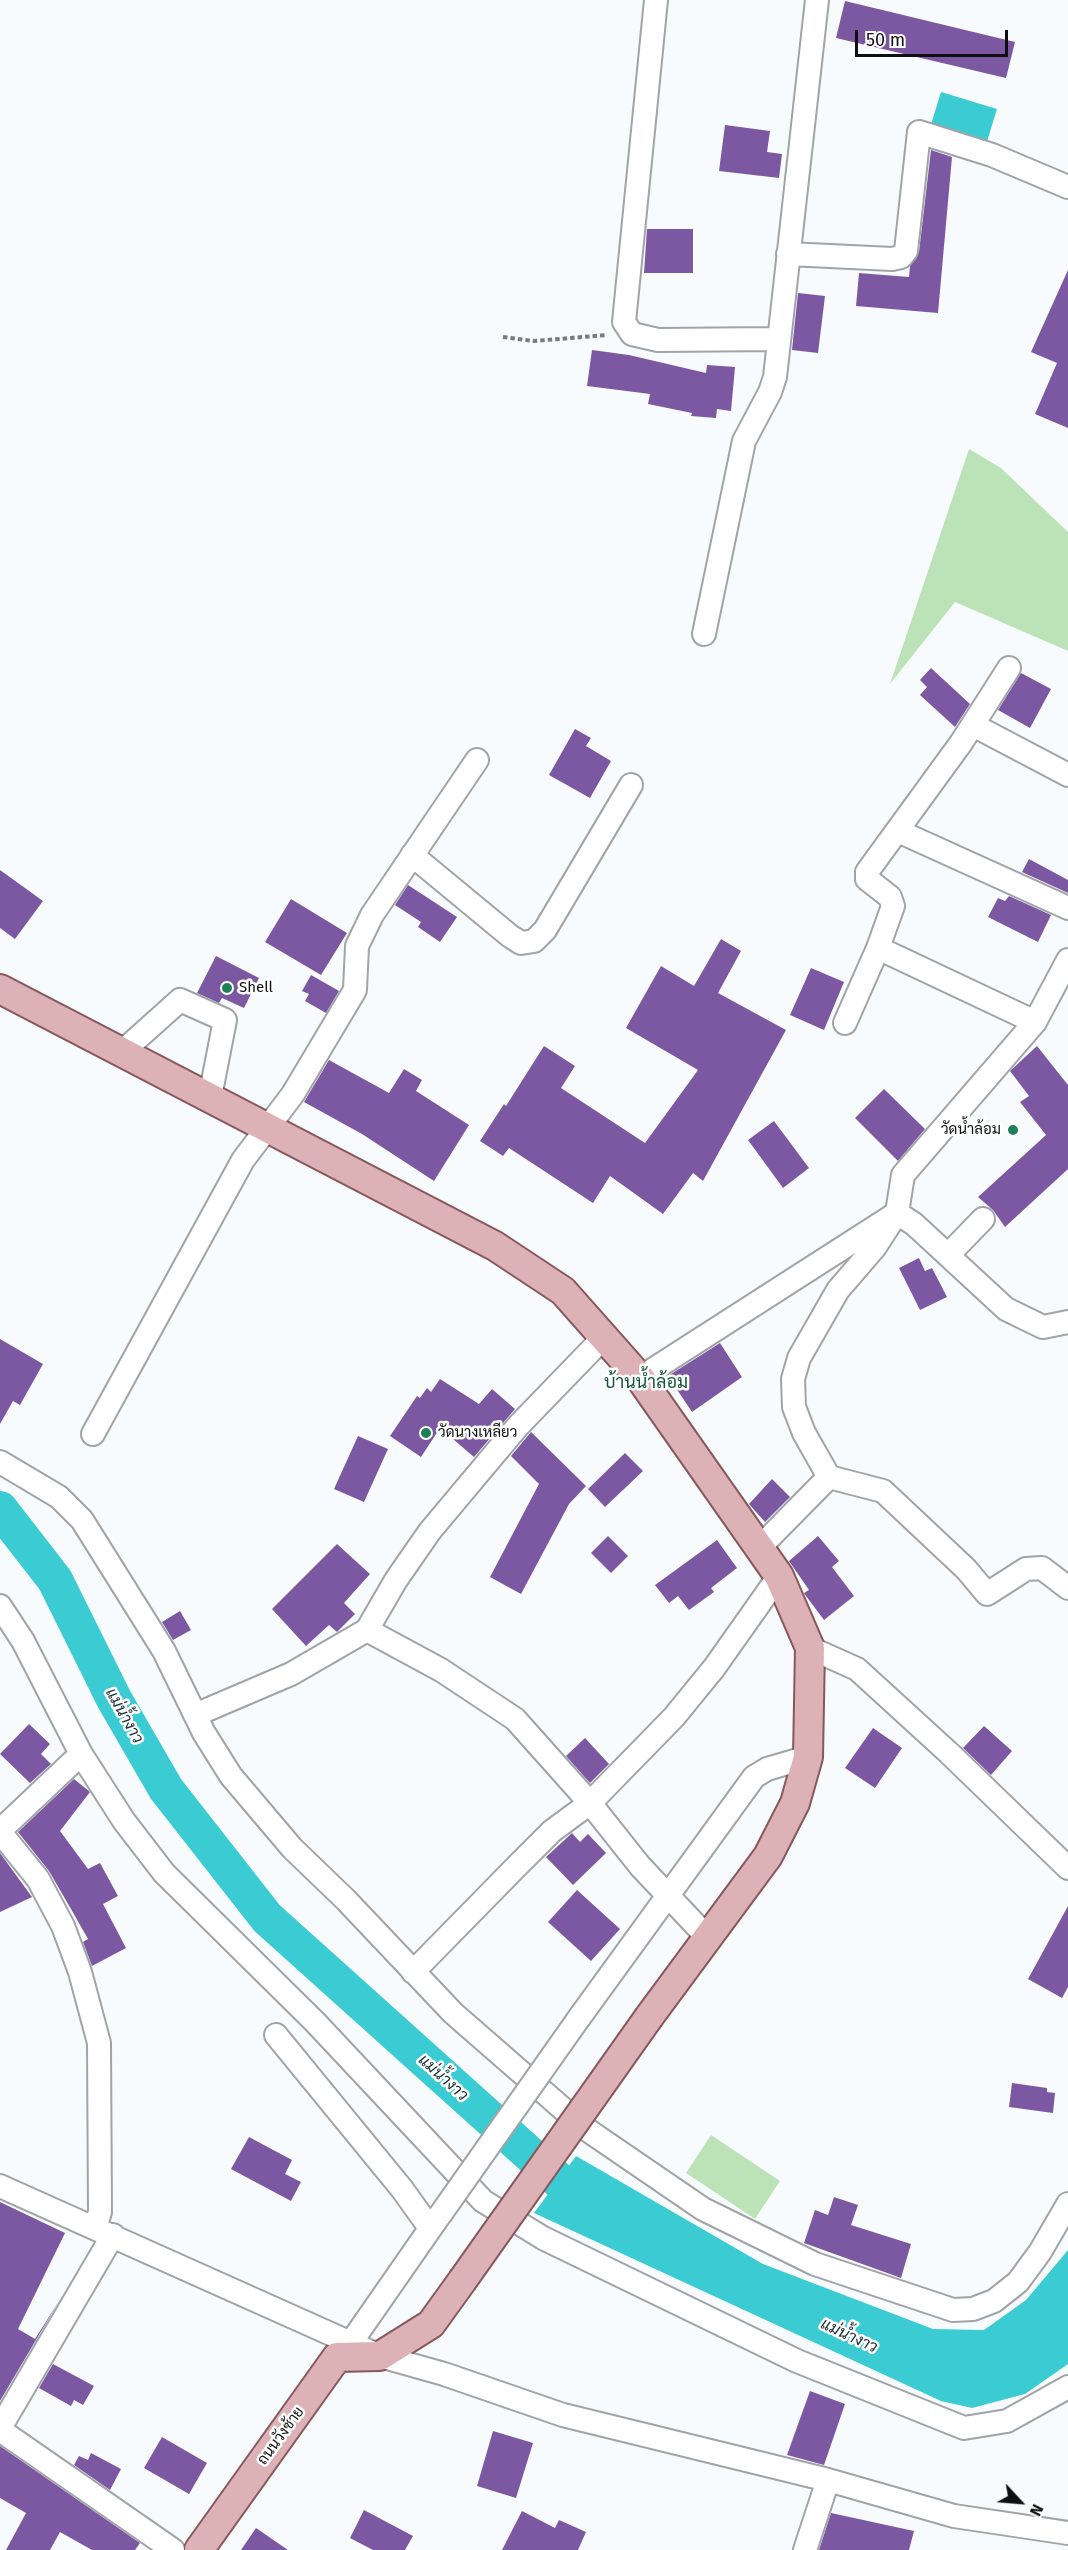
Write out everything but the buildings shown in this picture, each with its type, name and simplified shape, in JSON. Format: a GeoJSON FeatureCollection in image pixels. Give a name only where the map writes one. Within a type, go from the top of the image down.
{"type":"FeatureCollection","features":[{"type":"Feature","properties":{"kind":"main road"},"geometry":{"type":"LineString","coordinates":[[0,989],[210,1096],[267,1129],[495,1246],[563,1291],[640,1378],[760,1547],[779,1576],[810,1648],[808,1757],[795,1803],[768,1856],[430,2324],[380,2356]]}},
{"type":"Feature","properties":{"kind":"main road","name":"ถนนวังซ้าย"},"geometry":{"type":"LineString","coordinates":[[199,2550],[337,2357],[380,2356]]}},
{"type":"Feature","properties":{"kind":"street"},"geometry":{"type":"LineString","coordinates":[[656,0],[624,322],[632,334],[658,340],[779,339]]}},
{"type":"Feature","properties":{"kind":"street"},"geometry":{"type":"LineString","coordinates":[[704,634],[744,441],[770,392],[779,339],[818,0]]}},
{"type":"Feature","properties":{"kind":"street"},"geometry":{"type":"LineString","coordinates":[[788,254],[892,259],[901,257],[906,251],[919,132],[992,155],[1068,188]]}},
{"type":"Feature","properties":{"kind":"street"},"geometry":{"type":"LineString","coordinates":[[845,1023],[878,948],[893,906],[890,897],[866,876],[973,725],[1009,668]]}},
{"type":"Feature","properties":{"kind":"street"},"geometry":{"type":"LineString","coordinates":[[973,725],[1068,775]]}},
{"type":"Feature","properties":{"kind":"street"},"geometry":{"type":"LineString","coordinates":[[93,1434],[243,1160],[293,1094],[354,990],[357,946],[372,915],[477,760]]}},
{"type":"Feature","properties":{"kind":"street"},"geometry":{"type":"LineString","coordinates":[[412,855],[510,936],[521,943],[534,941],[545,930],[631,785]]}},
{"type":"Feature","properties":{"kind":"street"},"geometry":{"type":"LineString","coordinates":[[898,831],[1068,908]]}},
{"type":"Feature","properties":{"kind":"street"},"geometry":{"type":"LineString","coordinates":[[878,948],[1035,1022]]}},
{"type":"Feature","properties":{"kind":"street"},"geometry":{"type":"LineString","coordinates":[[1068,960],[1035,1022],[903,1175],[897,1213],[875,1247],[838,1290],[799,1358],[793,1379],[794,1407],[804,1433],[829,1477],[864,1484],[883,1491],[966,1569],[987,1594],[1026,1569],[1042,1568],[1068,1588]]}},
{"type":"Feature","properties":{"kind":"street"},"geometry":{"type":"LineString","coordinates":[[122,1052],[180,1000],[225,1020],[210,1096]]}},
{"type":"Feature","properties":{"kind":"street"},"geometry":{"type":"LineString","coordinates":[[897,1213],[914,1224],[1006,1309],[1043,1327],[1068,1322]]}},
{"type":"Feature","properties":{"kind":"street"},"geometry":{"type":"LineString","coordinates":[[640,1378],[897,1213]]}},
{"type":"Feature","properties":{"kind":"street"},"geometry":{"type":"LineString","coordinates":[[948,1255],[983,1219]]}},
{"type":"Feature","properties":{"kind":"street"},"geometry":{"type":"LineString","coordinates":[[195,1715],[291,1674],[367,1630],[396,1580],[430,1531],[518,1426],[604,1337]]}},
{"type":"Feature","properties":{"kind":"street"},"geometry":{"type":"LineString","coordinates":[[0,1462],[59,1497],[82,1520],[164,1651],[195,1715],[231,1776],[292,1848],[346,1900],[453,2013],[596,2135],[703,2210],[815,2264],[851,2278],[953,2310],[973,2309],[994,2301],[1018,2282],[1040,2252],[1068,2204]]}},
{"type":"Feature","properties":{"kind":"street"},"geometry":{"type":"LineString","coordinates":[[760,1547],[829,1477]]}},
{"type":"Feature","properties":{"kind":"street"},"geometry":{"type":"LineString","coordinates":[[413,1972],[552,1831],[590,1803],[681,1709],[714,1668],[779,1576]]}},
{"type":"Feature","properties":{"kind":"street"},"geometry":{"type":"LineString","coordinates":[[0,1606],[23,1641],[81,1754],[124,1821],[164,1874],[315,2022],[483,2201],[543,2238],[797,2361],[964,2428],[1007,2421],[1068,2386]]}},
{"type":"Feature","properties":{"kind":"street"},"geometry":{"type":"LineString","coordinates":[[367,1630],[441,1670],[515,1719],[590,1803],[668,1896],[708,1938]]}},
{"type":"Feature","properties":{"kind":"street"},"geometry":{"type":"LineString","coordinates":[[810,1648],[857,1669],[949,1753],[1068,1868]]}},
{"type":"Feature","properties":{"kind":"street"},"geometry":{"type":"LineString","coordinates":[[81,1754],[0,1830],[38,1879],[63,1926],[80,1972],[99,2043],[100,2212],[104,2232],[0,2429],[173,2550]]}},
{"type":"Feature","properties":{"kind":"street"},"geometry":{"type":"LineString","coordinates":[[350,2344],[579,2018],[754,1777],[767,1769],[808,1757]]}},
{"type":"Feature","properties":{"kind":"street"},"geometry":{"type":"LineString","coordinates":[[276,2035],[402,2189],[435,2222]]}},
{"type":"Feature","properties":{"kind":"street"},"geometry":{"type":"LineString","coordinates":[[0,2186],[380,2356],[444,2374],[563,2415],[828,2480],[954,2516],[1068,2533]]}},
{"type":"Feature","properties":{"kind":"street"},"geometry":{"type":"LineString","coordinates":[[805,2550],[828,2480]]}},
{"type":"Feature","properties":{"kind":"path"},"geometry":{"type":"LineString","coordinates":[[503,337],[534,340],[632,334]]}},
{"type":"Feature","properties":{"kind":"green space"},"geometry":{"type":"Polygon","coordinates":[[[969,449],[1001,468],[1068,532],[1068,651],[955,602],[890,684],[969,449]]]}},
{"type":"Feature","properties":{"kind":"green space"},"geometry":{"type":"Polygon","coordinates":[[[711,2135],[780,2181],[755,2219],[686,2173],[711,2135]]]}},
{"type":"Feature","properties":{"kind":"water"},"geometry":{"type":"Polygon","coordinates":[[[941,92],[997,109],[985,148],[929,131],[941,92]]]}},
{"type":"Feature","properties":{"kind":"water"},"geometry":{"type":"Polygon","coordinates":[[[576,2156],[763,2264],[933,2329],[984,2330],[1026,2300],[1068,2250],[1068,2364],[1025,2394],[972,2408],[941,2401],[534,2213],[576,2156]]]}},
{"type":"Feature","properties":{"kind":"waterway","name":"แม่น้ำงาว"},"geometry":{"type":"LineString","coordinates":[[0,1509],[55,1580],[114,1699],[166,1789],[267,1918],[594,2212]]}},
{"type":"Feature","properties":{"kind":"place","name":"Shell"},"geometry":{"type":"Point","coordinates":[227,988]}},
{"type":"Feature","properties":{"kind":"place","name":"วัดน้ำล้อม"},"geometry":{"type":"Point","coordinates":[1013,1130]}},
{"type":"Feature","properties":{"kind":"place","name":"วัดนางเหลียว"},"geometry":{"type":"Point","coordinates":[426,1433]}},
{"type":"Feature","properties":{"kind":"district","name":"บ้านน้ำล้อม"},"geometry":{"type":"Point","coordinates":[646,1383]}}]}
